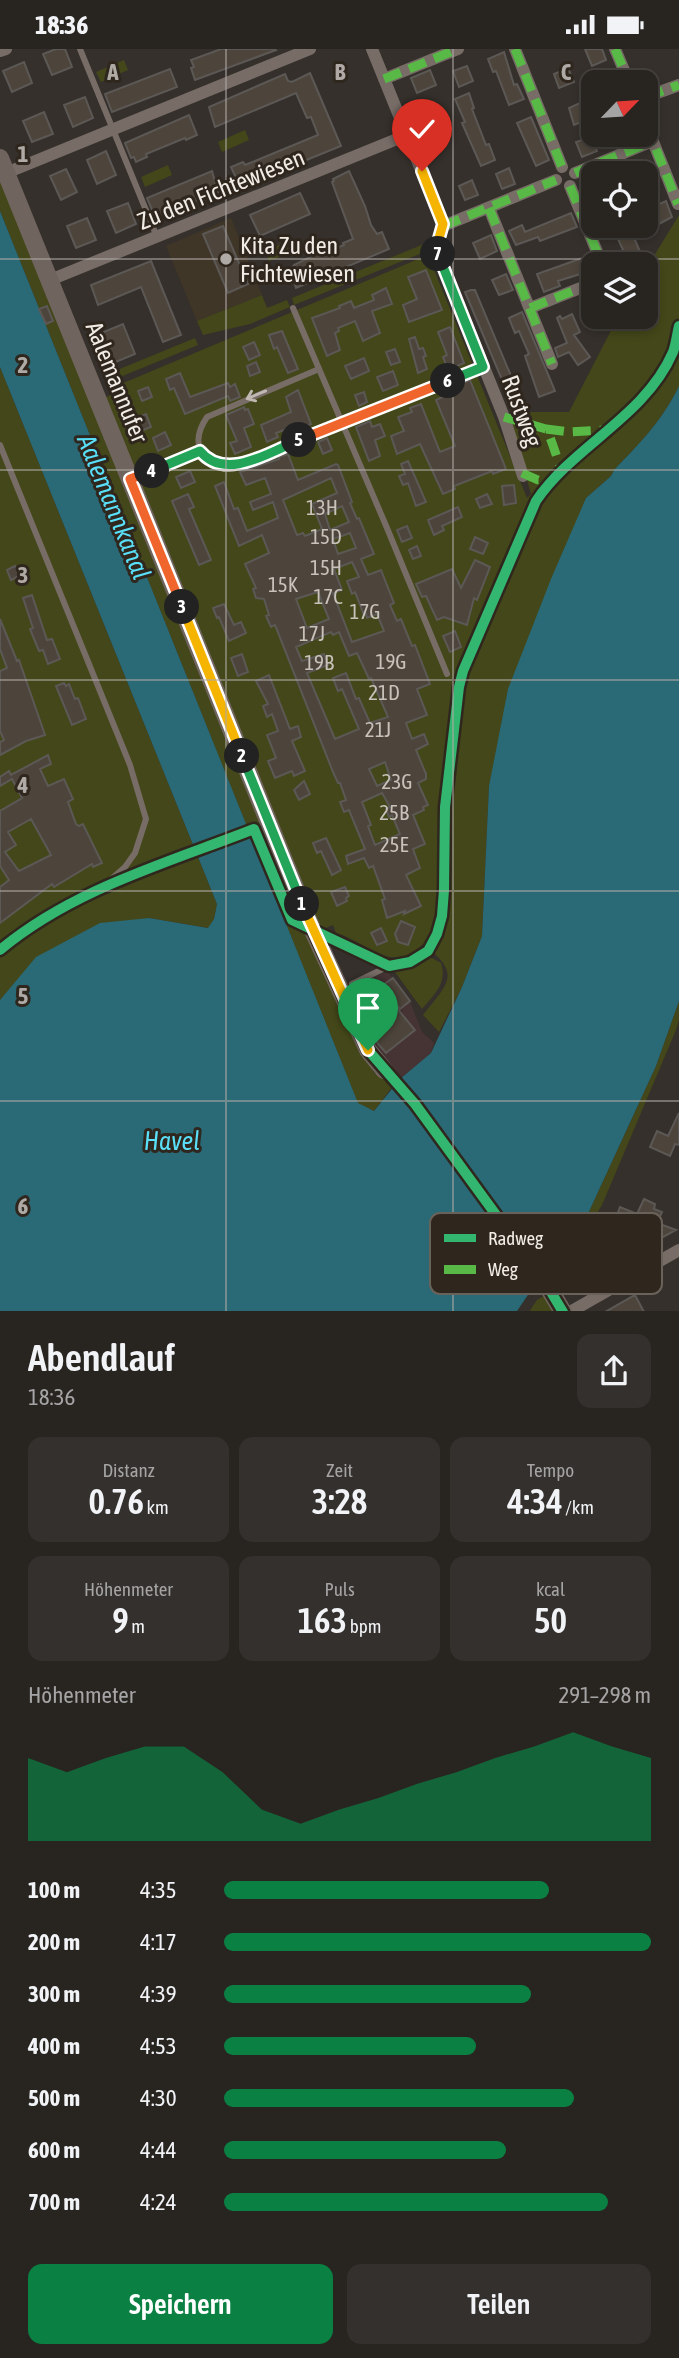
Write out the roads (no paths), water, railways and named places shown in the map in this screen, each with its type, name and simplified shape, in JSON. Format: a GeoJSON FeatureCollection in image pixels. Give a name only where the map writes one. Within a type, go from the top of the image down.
{"type":"FeatureCollection","features":[{"type":"Feature","properties":{"kind":"street"},"geometry":{"type":"LineString","coordinates":[[0,51],[6,49]]}},
{"type":"Feature","properties":{"kind":"street"},"geometry":{"type":"LineString","coordinates":[[3,165],[113,130],[310,49]]}},
{"type":"Feature","properties":{"kind":"street","name":"Rustweg"},"geometry":{"type":"LineString","coordinates":[[372,49],[443,226],[436,249],[523,476]]}},
{"type":"Feature","properties":{"kind":"street"},"geometry":{"type":"LineString","coordinates":[[384,79],[458,49]]}},
{"type":"Feature","properties":{"kind":"street"},"geometry":{"type":"LineString","coordinates":[[514,49],[562,167]]}},
{"type":"Feature","properties":{"kind":"street"},"geometry":{"type":"LineString","coordinates":[[615,49],[624,70]]}},
{"type":"Feature","properties":{"kind":"street"},"geometry":{"type":"LineString","coordinates":[[658,93],[679,85]]}},
{"type":"Feature","properties":{"kind":"street","name":"Zu den Fichtewiesen"},"geometry":{"type":"LineString","coordinates":[[50,280],[407,135]]}},
{"type":"Feature","properties":{"kind":"street"},"geometry":{"type":"LineString","coordinates":[[575,173],[638,147]]}},
{"type":"Feature","properties":{"kind":"street"},"geometry":{"type":"LineString","coordinates":[[655,147],[678,204]]}},
{"type":"Feature","properties":{"kind":"street","name":"Aalemannufer"},"geometry":{"type":"LineString","coordinates":[[3,165],[287,868],[348,984],[368,1050],[389,1076]]}},
{"type":"Feature","properties":{"kind":"street"},"geometry":{"type":"LineString","coordinates":[[562,167],[569,167],[575,173],[575,181],[570,186],[562,186],[556,180],[556,173],[562,167]]}},
{"type":"Feature","properties":{"kind":"street"},"geometry":{"type":"LineString","coordinates":[[443,226],[556,180]]}},
{"type":"Feature","properties":{"kind":"street"},"geometry":{"type":"LineString","coordinates":[[570,186],[597,252]]}},
{"type":"Feature","properties":{"kind":"street"},"geometry":{"type":"LineString","coordinates":[[489,208],[552,363]]}},
{"type":"Feature","properties":{"kind":"street"},"geometry":{"type":"LineString","coordinates":[[530,308],[581,287]]}},
{"type":"Feature","properties":{"kind":"street"},"geometry":{"type":"LineString","coordinates":[[662,1260],[679,1250]]}},
{"type":"Feature","properties":{"kind":"street"},"geometry":{"type":"LineString","coordinates":[[552,1294],[563,1311]]}},
{"type":"Feature","properties":{"kind":"street"},"geometry":{"type":"LineString","coordinates":[[570,1311],[600,1294]]}},
{"type":"Feature","properties":{"kind":"lane"},"geometry":{"type":"LineString","coordinates":[[80,49],[157,237]]}},
{"type":"Feature","properties":{"kind":"lane"},"geometry":{"type":"LineString","coordinates":[[293,308],[447,674]]}},
{"type":"Feature","properties":{"kind":"lane"},"geometry":{"type":"LineString","coordinates":[[319,369],[207,417],[200,433],[200,451],[206,459],[231,466],[483,367]]}},
{"type":"Feature","properties":{"kind":"lane"},"geometry":{"type":"LineString","coordinates":[[0,445],[130,765],[146,819],[135,853],[125,867],[100,889],[46,916],[0,950]]}},
{"type":"Feature","properties":{"kind":"lane"},"geometry":{"type":"LineString","coordinates":[[130,479],[200,451]]}},
{"type":"Feature","properties":{"kind":"lane"},"geometry":{"type":"LineString","coordinates":[[348,984],[389,966]]}},
{"type":"Feature","properties":{"kind":"water"},"geometry":{"type":"Polygon","coordinates":[[[0,211],[358,1103],[374,1111],[400,1079],[431,1053],[482,936],[489,786],[508,689],[551,579],[586,498],[611,476],[650,431],[679,386],[679,1001],[656,1066],[588,1213],[430,1213],[430,1294],[529,1294],[517,1311],[0,1311],[0,1000],[36,957],[100,923],[149,918],[208,928],[214,919],[217,904],[0,367],[0,211]]]}},
{"type":"Feature","properties":{"kind":"place","name":"Kita Zu den Fichtewiesen"},"geometry":{"type":"Point","coordinates":[226,259]}},
{"type":"Feature","properties":{"kind":"water label","name":"Aalemannkanal"},"geometry":{"type":"Point","coordinates":[114,507]}},
{"type":"Feature","properties":{"kind":"water label","name":"Havel"},"geometry":{"type":"Point","coordinates":[172,1141]}}]}
